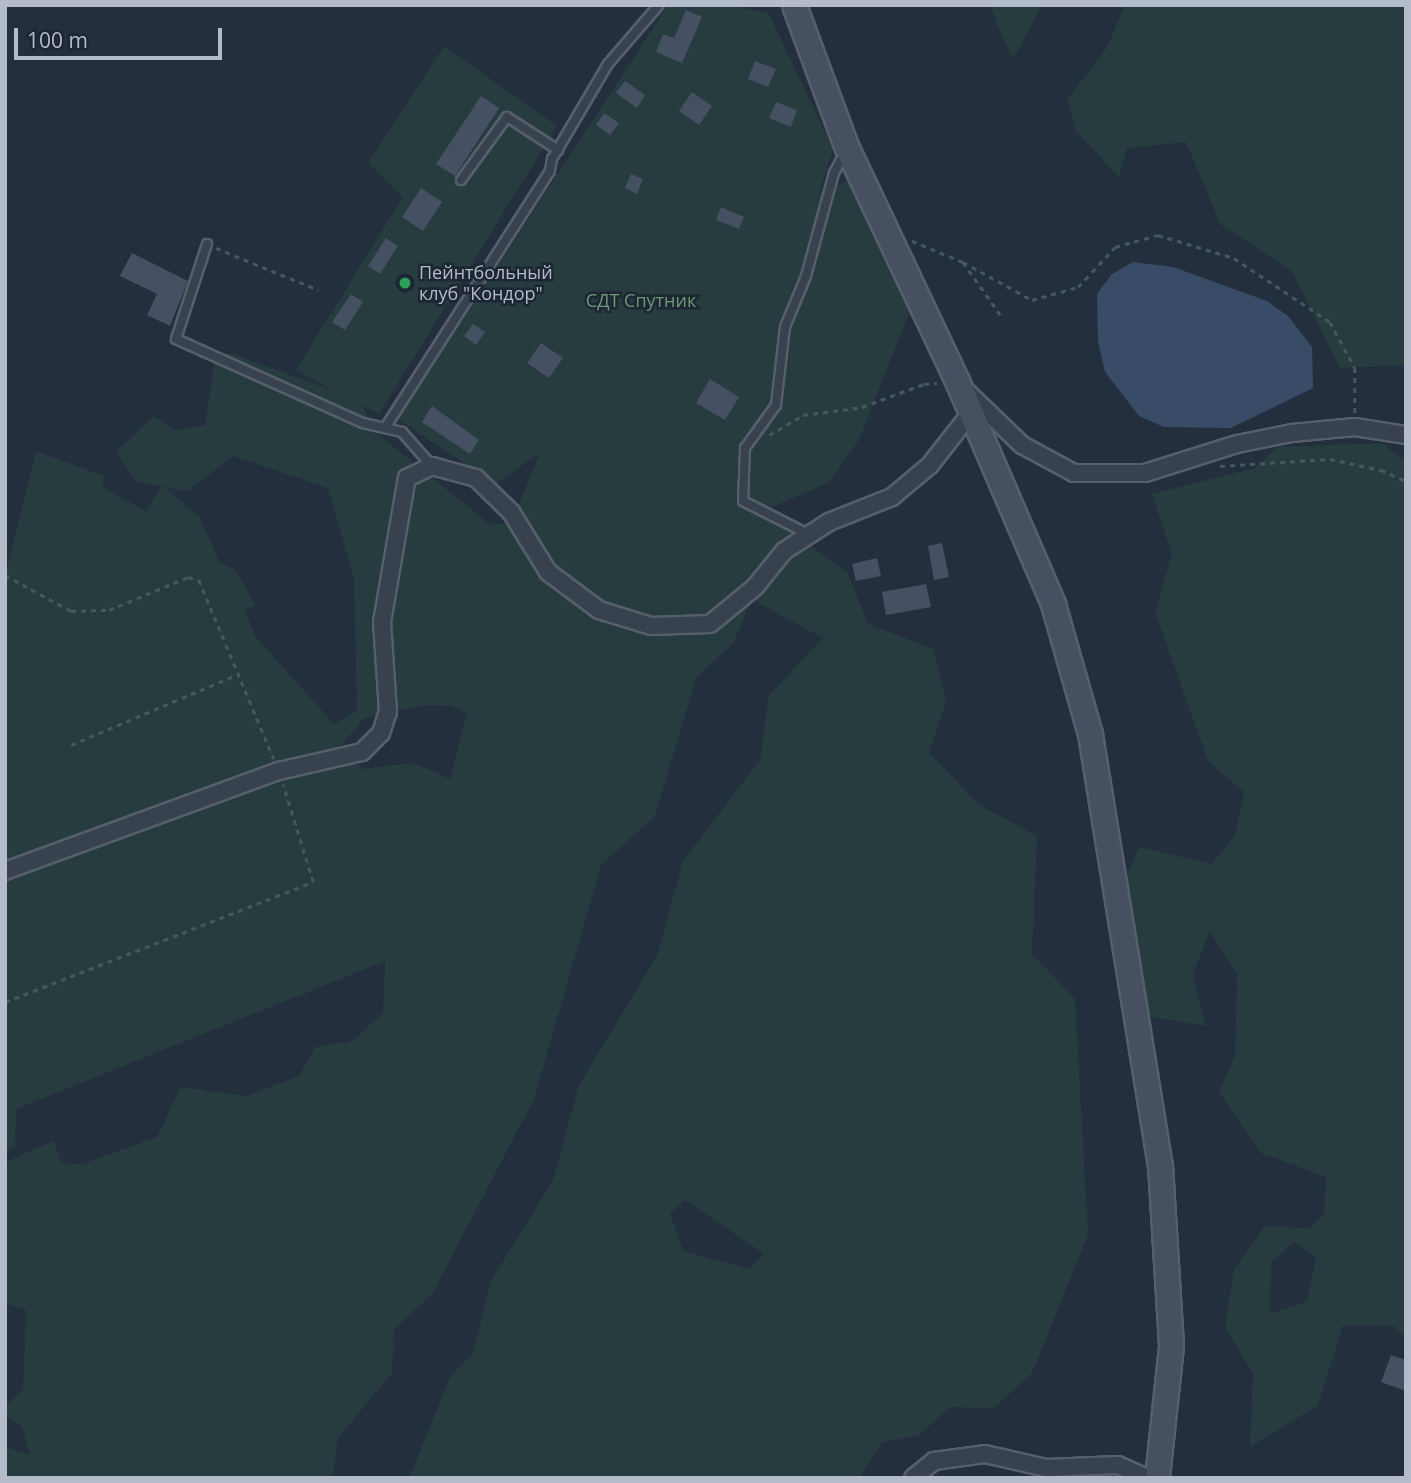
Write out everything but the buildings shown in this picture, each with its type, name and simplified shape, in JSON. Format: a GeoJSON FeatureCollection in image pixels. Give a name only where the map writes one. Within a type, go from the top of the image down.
{"type":"FeatureCollection","features":[{"type":"Feature","properties":{"kind":"main road"},"geometry":{"type":"LineString","coordinates":[[794,5],[847,148],[958,383],[1053,604],[1090,734],[1160,1165],[1171,1346],[1157,1478]]}},
{"type":"Feature","properties":{"kind":"street"},"geometry":{"type":"LineString","coordinates":[[958,383],[1022,444],[1074,473],[1144,473],[1237,444],[1355,427],[1406,435]]}},
{"type":"Feature","properties":{"kind":"street"},"geometry":{"type":"LineString","coordinates":[[5,870],[279,771],[362,752],[381,733],[388,712],[382,622],[394,538],[407,478],[432,467],[476,478],[511,512],[548,572],[599,610],[651,626],[710,624],[755,586],[784,551],[810,535],[892,497],[930,465],[970,414]]}},
{"type":"Feature","properties":{"kind":"street"},"geometry":{"type":"LineString","coordinates":[[913,1478],[934,1461],[985,1454],[1046,1468],[1118,1465],[1147,1478]]}},
{"type":"Feature","properties":{"kind":"street"},"geometry":{"type":"LineString","coordinates":[[1101,1478],[1118,1465]]}},
{"type":"Feature","properties":{"kind":"lane"},"geometry":{"type":"LineString","coordinates":[[385,428],[550,171],[558,149],[608,64],[659,5]]}},
{"type":"Feature","properties":{"kind":"lane"},"geometry":{"type":"LineString","coordinates":[[461,180],[507,117],[558,149]]}},
{"type":"Feature","properties":{"kind":"lane"},"geometry":{"type":"LineString","coordinates":[[810,535],[743,502],[745,448],[776,405],[785,327],[806,276],[834,173],[847,148]]}},
{"type":"Feature","properties":{"kind":"lane"},"geometry":{"type":"LineString","coordinates":[[207,244],[176,339],[250,375],[385,428],[402,432],[432,467]]}},
{"type":"Feature","properties":{"kind":"path"},"geometry":{"type":"LineString","coordinates":[[885,229],[963,262],[1032,300],[1078,287],[1115,247],[1158,235],[1234,257],[1330,322],[1355,368],[1355,427]]}},
{"type":"Feature","properties":{"kind":"path"},"geometry":{"type":"LineString","coordinates":[[207,244],[319,290]]}},
{"type":"Feature","properties":{"kind":"path"},"geometry":{"type":"LineString","coordinates":[[963,262],[1002,317]]}},
{"type":"Feature","properties":{"kind":"path"},"geometry":{"type":"LineString","coordinates":[[745,448],[803,415],[862,407],[924,384],[958,383]]}},
{"type":"Feature","properties":{"kind":"path"},"geometry":{"type":"LineString","coordinates":[[1212,466],[1330,459],[1381,470],[1406,481]]}},
{"type":"Feature","properties":{"kind":"path"},"geometry":{"type":"LineString","coordinates":[[5,575],[71,611],[109,611],[188,576],[199,580],[279,771],[313,882],[5,1002]]}},
{"type":"Feature","properties":{"kind":"path"},"geometry":{"type":"LineString","coordinates":[[71,745],[238,674]]}},
{"type":"Feature","properties":{"kind":"green space","name":"СДТ Спутник"},"geometry":{"type":"Polygon","coordinates":[[[668,5],[731,5],[769,14],[833,149],[820,190],[854,179],[912,305],[859,440],[828,483],[762,511],[847,572],[868,624],[933,649],[946,701],[929,752],[979,805],[1037,836],[1032,954],[1075,999],[1088,1235],[1032,1373],[994,1408],[950,1407],[919,1435],[882,1442],[859,1478],[409,1478],[451,1375],[473,1354],[491,1281],[553,1180],[579,1085],[657,956],[683,861],[760,760],[769,695],[823,638],[751,599],[734,642],[696,678],[655,816],[601,865],[534,1099],[432,1294],[394,1329],[392,1373],[338,1438],[332,1478],[5,1478],[5,1447],[30,1455],[22,1427],[5,1415],[5,1407],[23,1390],[26,1310],[5,1303],[5,1162],[54,1141],[61,1163],[83,1164],[157,1137],[181,1087],[247,1096],[299,1076],[315,1047],[352,1041],[383,1013],[385,961],[16,1109],[15,1148],[5,1149],[5,577],[36,451],[106,477],[102,487],[146,511],[162,486],[137,482],[116,452],[154,416],[175,431],[205,425],[215,359],[230,353],[336,392],[296,370],[403,197],[368,163],[444,46],[557,126],[379,414],[363,406],[374,431],[488,523],[511,524],[540,453],[495,484],[398,419],[668,5]],[[233,456],[188,491],[164,487],[200,517],[219,562],[235,570],[256,605],[245,611],[255,636],[334,724],[357,710],[354,578],[328,488],[233,456]],[[423,705],[364,718],[341,746],[362,769],[414,763],[450,779],[467,714],[453,706],[423,705]],[[685,1200],[670,1213],[683,1251],[749,1268],[764,1254],[685,1200]]]}},
{"type":"Feature","properties":{"kind":"green space"},"geometry":{"type":"Polygon","coordinates":[[[990,5],[1042,5],[1013,59],[996,22],[990,5]]]}},
{"type":"Feature","properties":{"kind":"green space"},"geometry":{"type":"Polygon","coordinates":[[[1125,5],[1406,5],[1406,365],[1340,368],[1292,271],[1220,224],[1186,142],[1127,148],[1119,177],[1076,131],[1067,100],[1106,49],[1125,5]]]}},
{"type":"Feature","properties":{"kind":"green space"},"geometry":{"type":"Polygon","coordinates":[[[1382,443],[1406,462],[1406,1339],[1394,1326],[1343,1325],[1318,1405],[1250,1447],[1253,1373],[1225,1328],[1234,1269],[1265,1226],[1309,1228],[1324,1214],[1326,1177],[1261,1153],[1219,1092],[1235,1056],[1237,975],[1210,931],[1193,974],[1206,1026],[1148,1016],[1123,883],[1139,847],[1212,864],[1235,835],[1244,792],[1208,761],[1155,612],[1172,554],[1152,494],[1255,468],[1278,447],[1382,443]],[[1294,1242],[1271,1263],[1270,1314],[1307,1301],[1316,1258],[1294,1242]]]}},
{"type":"Feature","properties":{"kind":"water"},"geometry":{"type":"Polygon","coordinates":[[[1133,262],[1173,267],[1267,301],[1288,316],[1312,347],[1313,388],[1231,428],[1164,427],[1139,416],[1105,372],[1098,341],[1097,294],[1112,274],[1133,262]]]}},
{"type":"Feature","properties":{"kind":"place","name":"Пейнтбольный клуб \"Кондор\""},"geometry":{"type":"Point","coordinates":[405,283]}}]}
